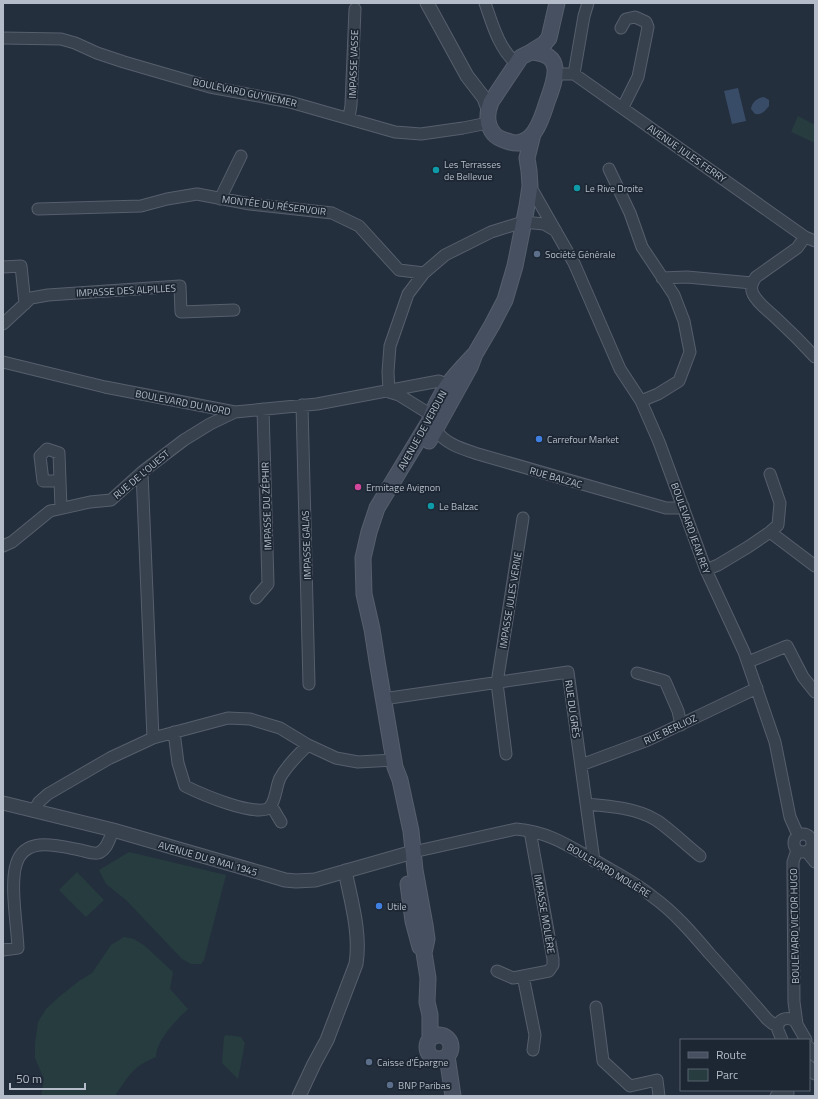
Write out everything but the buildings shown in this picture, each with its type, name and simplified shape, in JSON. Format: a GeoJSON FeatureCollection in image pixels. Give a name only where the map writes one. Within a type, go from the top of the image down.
{"type":"FeatureCollection","features":[{"type":"Feature","properties":{"kind":"main road"},"geometry":{"type":"LineString","coordinates":[[554,66],[549,38],[556,3]]}},
{"type":"Feature","properties":{"kind":"main road"},"geometry":{"type":"LineString","coordinates":[[528,158],[513,143],[503,140],[494,134],[488,116],[491,102],[516,63],[521,57],[544,44],[549,38]]}},
{"type":"Feature","properties":{"kind":"main road"},"geometry":{"type":"LineString","coordinates":[[531,52],[546,54],[554,66]]}},
{"type":"Feature","properties":{"kind":"main road","name":"AVENUE DE VERDUN"},"geometry":{"type":"LineString","coordinates":[[437,1037],[436,999],[428,978],[424,953],[427,939],[415,870],[408,853],[394,800],[393,782],[395,764],[372,628],[364,594],[363,558],[369,532],[377,508],[425,429],[433,423],[438,400],[450,392],[475,354],[505,300],[515,266],[524,222],[530,186],[528,158],[533,134],[540,124],[556,80],[554,66]]}},
{"type":"Feature","properties":{"kind":"main road"},"geometry":{"type":"LineString","coordinates":[[513,143],[522,141],[533,134]]}},
{"type":"Feature","properties":{"kind":"main road"},"geometry":{"type":"LineString","coordinates":[[442,1096],[437,1065],[440,1058],[450,1053],[451,1044],[448,1039],[437,1037],[427,1043],[426,1049],[428,1053],[440,1058],[453,1096]]}},
{"type":"Feature","properties":{"kind":"street"},"geometry":{"type":"LineString","coordinates":[[427,3],[467,76],[484,98],[488,116]]}},
{"type":"Feature","properties":{"kind":"street"},"geometry":{"type":"LineString","coordinates":[[485,3],[491,22],[506,52],[516,63]]}},
{"type":"Feature","properties":{"kind":"street"},"geometry":{"type":"LineString","coordinates":[[554,66],[574,74],[584,16],[588,3]]}},
{"type":"Feature","properties":{"kind":"street","name":"IMPASSE VASSE"},"geometry":{"type":"LineString","coordinates":[[349,118],[351,105],[355,9]]}},
{"type":"Feature","properties":{"kind":"street"},"geometry":{"type":"LineString","coordinates":[[621,28],[626,19],[634,17],[646,22],[648,26],[638,77],[623,107]]}},
{"type":"Feature","properties":{"kind":"street","name":"BOULEVARD GUYNEMER"},"geometry":{"type":"LineString","coordinates":[[3,38],[61,39],[124,62],[210,86],[290,102],[395,132],[421,134],[463,128],[488,116]]}},
{"type":"Feature","properties":{"kind":"street","name":"AVENUE JULES FERRY"},"geometry":{"type":"LineString","coordinates":[[574,74],[810,239]]}},
{"type":"Feature","properties":{"kind":"street"},"geometry":{"type":"LineString","coordinates":[[476,88],[483,90],[502,86]]}},
{"type":"Feature","properties":{"kind":"street"},"geometry":{"type":"LineString","coordinates":[[220,199],[241,156]]}},
{"type":"Feature","properties":{"kind":"street"},"geometry":{"type":"LineString","coordinates":[[609,169],[630,213],[642,247],[674,295],[684,322],[690,352],[679,381],[658,394],[641,401]]}},
{"type":"Feature","properties":{"kind":"street","name":"BOULEVARD JEAN REY"},"geometry":{"type":"LineString","coordinates":[[530,186],[574,263],[620,369],[641,401],[670,470],[706,570],[748,662],[775,742],[790,817],[795,832],[798,835]]}},
{"type":"Feature","properties":{"kind":"street","name":"MONTÉE DU RÉSERVOIR"},"geometry":{"type":"LineString","coordinates":[[38,209],[140,206],[167,199],[197,194],[250,204],[332,213],[359,226],[399,270],[424,274]]}},
{"type":"Feature","properties":{"kind":"street"},"geometry":{"type":"LineString","coordinates":[[433,423],[428,413],[399,395],[389,392],[388,372],[390,346],[408,294],[424,274],[445,255],[491,232],[524,222],[544,224],[557,232]]}},
{"type":"Feature","properties":{"kind":"street"},"geometry":{"type":"LineString","coordinates":[[810,239],[756,277],[752,283],[752,288],[753,295],[758,302],[815,357]]}},
{"type":"Feature","properties":{"kind":"street"},"geometry":{"type":"LineString","coordinates":[[3,267],[21,266],[25,304]]}},
{"type":"Feature","properties":{"kind":"street"},"geometry":{"type":"LineString","coordinates":[[662,278],[687,277],[752,283]]}},
{"type":"Feature","properties":{"kind":"street","name":"IMPASSE DES ALPILLES"},"geometry":{"type":"LineString","coordinates":[[3,324],[31,298],[48,295],[180,286],[181,312],[234,310]]}},
{"type":"Feature","properties":{"kind":"street","name":"BOULEVARD DU NORD"},"geometry":{"type":"LineString","coordinates":[[3,362],[105,387],[235,412],[302,405],[389,392],[439,381],[450,392]]}},
{"type":"Feature","properties":{"kind":"street","name":"IMPASSE GALAS"},"geometry":{"type":"LineString","coordinates":[[302,405],[309,684]]}},
{"type":"Feature","properties":{"kind":"street","name":"IMPASSE DU ZÉPHIR"},"geometry":{"type":"LineString","coordinates":[[256,598],[268,584],[263,409]]}},
{"type":"Feature","properties":{"kind":"street","name":"RUE DE L'OUEST"},"geometry":{"type":"LineString","coordinates":[[3,546],[12,542],[50,511],[90,502],[111,500],[142,472],[184,440],[210,424],[235,412]]}},
{"type":"Feature","properties":{"kind":"street","name":"RUE BALZAC"},"geometry":{"type":"LineString","coordinates":[[433,423],[441,436],[455,446],[478,454],[666,508],[677,508],[683,506]]}},
{"type":"Feature","properties":{"kind":"street"},"geometry":{"type":"LineString","coordinates":[[142,472],[153,738]]}},
{"type":"Feature","properties":{"kind":"street"},"geometry":{"type":"LineString","coordinates":[[706,570],[718,565],[770,532],[778,525],[780,503],[770,474]]}},
{"type":"Feature","properties":{"kind":"street"},"geometry":{"type":"LineString","coordinates":[[60,481],[61,508]]}},
{"type":"Feature","properties":{"kind":"street","name":"IMPASSE JULES VERNE"},"geometry":{"type":"LineString","coordinates":[[506,754],[497,683],[523,518]]}},
{"type":"Feature","properties":{"kind":"street"},"geometry":{"type":"LineString","coordinates":[[770,532],[815,566]]}},
{"type":"Feature","properties":{"kind":"street"},"geometry":{"type":"LineString","coordinates":[[748,662],[786,646],[803,677],[815,692]]}},
{"type":"Feature","properties":{"kind":"street","name":"RUE DU GRÈS"},"geometry":{"type":"LineString","coordinates":[[383,700],[568,672],[594,860]]}},
{"type":"Feature","properties":{"kind":"street"},"geometry":{"type":"LineString","coordinates":[[637,673],[665,682],[678,711],[681,724]]}},
{"type":"Feature","properties":{"kind":"street","name":"RUE BERLIOZ"},"geometry":{"type":"LineString","coordinates":[[581,765],[648,740],[756,688]]}},
{"type":"Feature","properties":{"kind":"street"},"geometry":{"type":"LineString","coordinates":[[34,811],[39,802],[48,794],[110,758],[153,738],[228,718],[250,720],[280,728],[308,745],[336,758],[358,762],[395,764]]}},
{"type":"Feature","properties":{"kind":"street"},"geometry":{"type":"LineString","coordinates":[[174,732],[178,763],[185,786],[218,801],[258,811],[266,810],[271,806],[280,778],[294,758],[308,745]]}},
{"type":"Feature","properties":{"kind":"street"},"geometry":{"type":"LineString","coordinates":[[586,804],[613,806],[636,812],[656,820],[700,856]]}},
{"type":"Feature","properties":{"kind":"street"},"geometry":{"type":"LineString","coordinates":[[271,806],[281,822]]}},
{"type":"Feature","properties":{"kind":"street","name":"AVENUE DU 8 MAI 1945"},"geometry":{"type":"LineString","coordinates":[[4,807],[34,811],[112,830],[285,880],[315,880],[408,853]]}},
{"type":"Feature","properties":{"kind":"street","name":"BOULEVARD MOLIÈRE"},"geometry":{"type":"LineString","coordinates":[[408,853],[516,829],[530,830],[547,835],[562,842],[638,886],[671,912],[768,1019],[773,1024],[778,1026]]}},
{"type":"Feature","properties":{"kind":"street"},"geometry":{"type":"LineString","coordinates":[[3,950],[18,948],[14,883],[16,863],[20,855],[31,847],[40,844],[58,845],[92,853],[99,853],[105,848],[110,839],[112,830]]}},
{"type":"Feature","properties":{"kind":"street","name":"IMPASSE MOLIÈRE"},"geometry":{"type":"LineString","coordinates":[[497,971],[514,978],[549,970],[553,965],[554,959],[530,830]]}},
{"type":"Feature","properties":{"kind":"street"},"geometry":{"type":"LineString","coordinates":[[798,835],[806,834],[809,836],[808,847],[815,862]]}},
{"type":"Feature","properties":{"kind":"street","name":"BOULEVARD VICTOR HUGO"},"geometry":{"type":"LineString","coordinates":[[797,1024],[794,1002],[793,862],[808,847],[794,842],[798,835]]}},
{"type":"Feature","properties":{"kind":"street"},"geometry":{"type":"LineString","coordinates":[[299,1096],[326,1040],[356,964],[358,951],[357,942],[351,895],[345,871]]}},
{"type":"Feature","properties":{"kind":"street"},"geometry":{"type":"LineString","coordinates":[[524,976],[535,1035],[533,1050]]}},
{"type":"Feature","properties":{"kind":"street","name":"BOULEVARD VICTOR HUGO"},"geometry":{"type":"LineString","coordinates":[[787,1018],[794,1002]]}},
{"type":"Feature","properties":{"kind":"street"},"geometry":{"type":"LineString","coordinates":[[596,1007],[603,1061],[630,1086],[657,1080],[659,1096]]}},
{"type":"Feature","properties":{"kind":"street"},"geometry":{"type":"LineString","coordinates":[[782,1039],[778,1026],[782,1020],[787,1018],[795,1021],[805,1039]]}},
{"type":"Feature","properties":{"kind":"street"},"geometry":{"type":"LineString","coordinates":[[776,1096],[788,1093]]}},
{"type":"Feature","properties":{"kind":"green space"},"geometry":{"type":"Polygon","coordinates":[[[798,116],[815,125],[815,143],[791,132],[798,116]]]}},
{"type":"Feature","properties":{"kind":"green space"},"geometry":{"type":"Polygon","coordinates":[[[129,852],[226,875],[204,960],[201,964],[191,964],[182,959],[126,900],[106,884],[99,870],[129,852]]]}},
{"type":"Feature","properties":{"kind":"green space"},"geometry":{"type":"Polygon","coordinates":[[[77,872],[104,900],[86,917],[59,890],[77,872]]]}},
{"type":"Feature","properties":{"kind":"green space"},"geometry":{"type":"Polygon","coordinates":[[[124,937],[134,939],[145,946],[173,972],[170,989],[188,1009],[173,1025],[159,1044],[156,1057],[142,1064],[129,1076],[116,1094],[117,1096],[41,1096],[44,1079],[35,1058],[38,1022],[46,1009],[79,981],[92,973],[111,945],[124,937]]]}},
{"type":"Feature","properties":{"kind":"green space"},"geometry":{"type":"Polygon","coordinates":[[[226,1035],[241,1037],[245,1043],[238,1079],[222,1063],[224,1037],[226,1035]]]}},
{"type":"Feature","properties":{"kind":"water"},"geometry":{"type":"Polygon","coordinates":[[[738,88],[746,121],[732,124],[724,91],[738,88]]]}},
{"type":"Feature","properties":{"kind":"water"},"geometry":{"type":"Polygon","coordinates":[[[764,97],[769,100],[769,106],[765,111],[755,114],[751,109],[752,104],[757,99],[764,97]]]}},
{"type":"Feature","properties":{"kind":"place","name":"Les Terrasses de Bellevue"},"geometry":{"type":"Point","coordinates":[436,170]}},
{"type":"Feature","properties":{"kind":"place","name":"Le Rive Droite"},"geometry":{"type":"Point","coordinates":[577,188]}},
{"type":"Feature","properties":{"kind":"place","name":"Société Générale"},"geometry":{"type":"Point","coordinates":[537,254]}},
{"type":"Feature","properties":{"kind":"place","name":"Carrefour Market"},"geometry":{"type":"Point","coordinates":[539,439]}},
{"type":"Feature","properties":{"kind":"place","name":"Ermitage Avignon"},"geometry":{"type":"Point","coordinates":[358,487]}},
{"type":"Feature","properties":{"kind":"place","name":"Le Balzac"},"geometry":{"type":"Point","coordinates":[431,506]}},
{"type":"Feature","properties":{"kind":"place","name":"Utile"},"geometry":{"type":"Point","coordinates":[379,906]}},
{"type":"Feature","properties":{"kind":"place","name":"Caisse d'Épargne"},"geometry":{"type":"Point","coordinates":[369,1062]}},
{"type":"Feature","properties":{"kind":"place","name":"BNP Paribas"},"geometry":{"type":"Point","coordinates":[390,1085]}}]}
